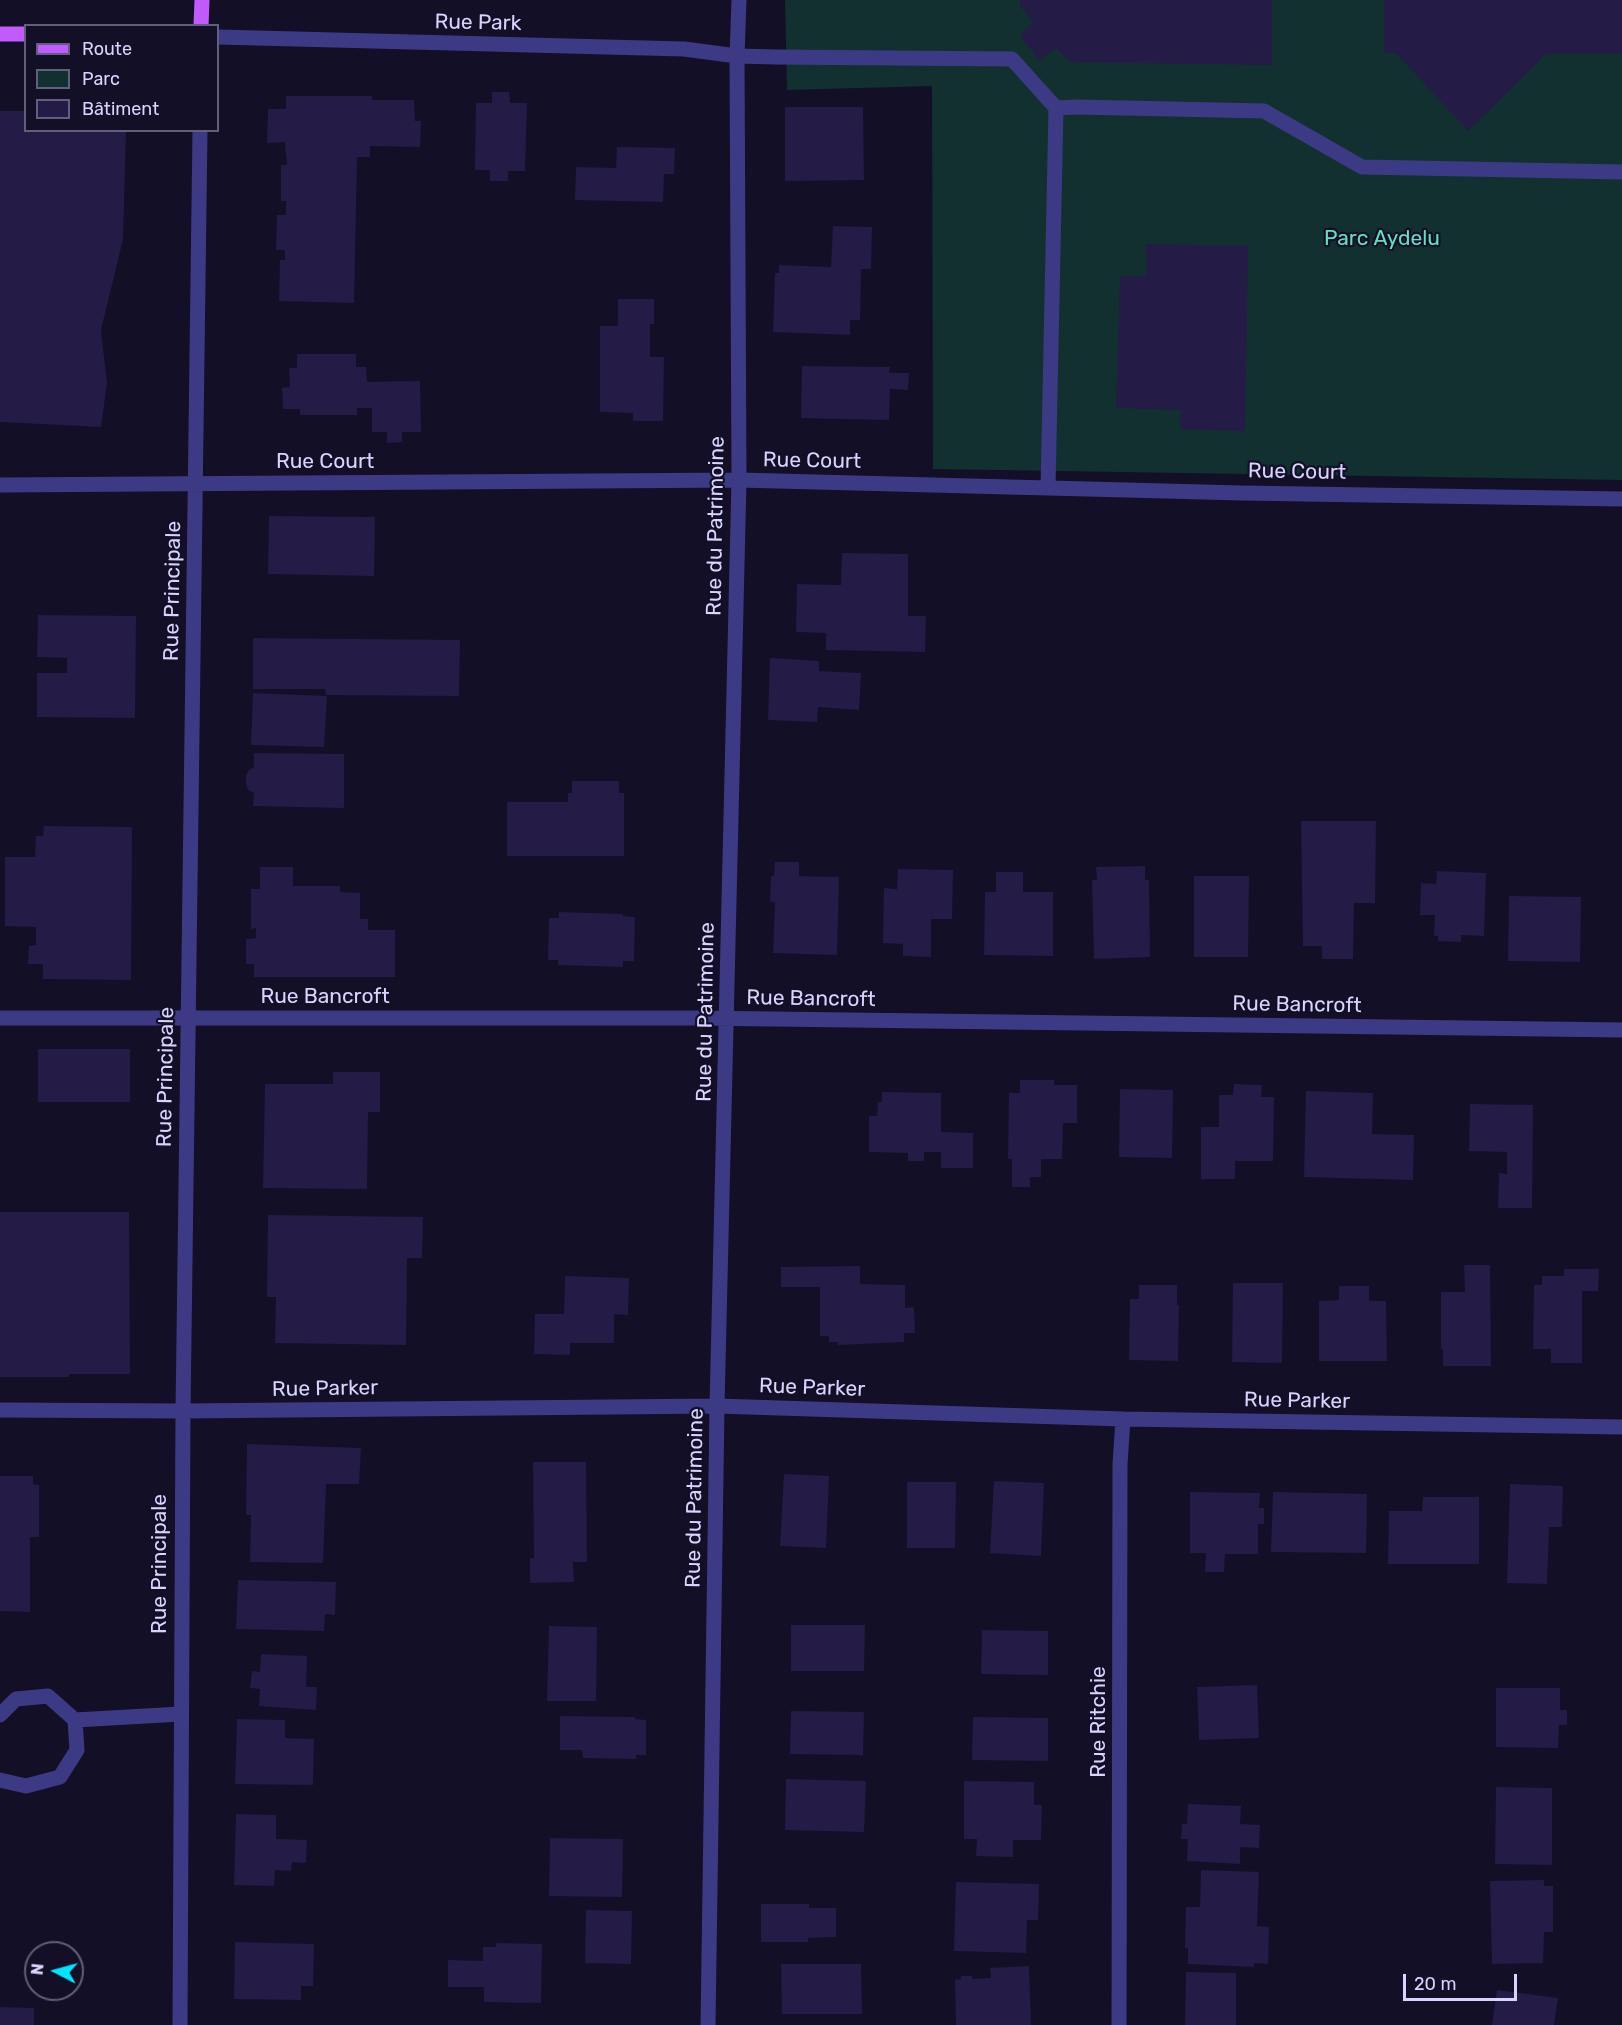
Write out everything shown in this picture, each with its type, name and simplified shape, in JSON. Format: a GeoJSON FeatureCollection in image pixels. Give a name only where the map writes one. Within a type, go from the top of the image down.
{"type":"FeatureCollection","features":[{"type":"Feature","properties":{"kind":"main road"},"geometry":{"type":"LineString","coordinates":[[201,24],[202,0]]}},
{"type":"Feature","properties":{"kind":"main road"},"geometry":{"type":"LineString","coordinates":[[0,34],[24,34]]}},
{"type":"Feature","properties":{"kind":"street","name":"Rue du Patrimoine"},"geometry":{"type":"LineString","coordinates":[[708,2025],[717,1406],[739,480],[737,56],[739,0]]}},
{"type":"Feature","properties":{"kind":"street","name":"Rue Park"},"geometry":{"type":"LineString","coordinates":[[219,37],[673,49],[737,56],[1012,59],[1056,108]]}},
{"type":"Feature","properties":{"kind":"street"},"geometry":{"type":"LineString","coordinates":[[1048,488],[1056,108],[1264,111],[1362,166],[1622,172]]}},
{"type":"Feature","properties":{"kind":"street","name":"Rue Principale"},"geometry":{"type":"LineString","coordinates":[[180,2025],[183,1412],[200,132]]}},
{"type":"Feature","properties":{"kind":"street","name":"Rue Court"},"geometry":{"type":"LineString","coordinates":[[0,484],[739,480],[1622,499]]}},
{"type":"Feature","properties":{"kind":"street","name":"Rue Bancroft"},"geometry":{"type":"LineString","coordinates":[[0,1018],[727,1019],[1622,1030]]}},
{"type":"Feature","properties":{"kind":"street","name":"Rue Parker"},"geometry":{"type":"LineString","coordinates":[[0,1410],[183,1412],[717,1406],[1123,1419],[1622,1427]]}},
{"type":"Feature","properties":{"kind":"street","name":"Rue Ritchie"},"geometry":{"type":"LineString","coordinates":[[1119,2025],[1120,1464],[1123,1419]]}},
{"type":"Feature","properties":{"kind":"street"},"geometry":{"type":"LineString","coordinates":[[0,1715],[16,1699],[48,1696],[75,1720],[77,1750],[60,1777],[26,1786],[0,1780]]}},
{"type":"Feature","properties":{"kind":"street"},"geometry":{"type":"LineString","coordinates":[[75,1720],[181,1713]]}},
{"type":"Feature","properties":{"kind":"green space","name":"Parc Aydelu"},"geometry":{"type":"Polygon","coordinates":[[[785,0],[1622,0],[1622,480],[933,469],[932,86],[787,90],[785,0]]]}},
{"type":"Feature","properties":{"kind":"building"},"geometry":{"type":"Polygon","coordinates":[[[1020,0],[1272,0],[1272,65],[1070,62],[1056,48],[1039,60],[1020,35],[1033,22],[1020,6],[1020,0]]]}},
{"type":"Feature","properties":{"kind":"building"},"geometry":{"type":"Polygon","coordinates":[[[1384,0],[1622,0],[1622,54],[1546,54],[1468,131],[1396,53],[1384,53],[1384,0]]]}},
{"type":"Feature","properties":{"kind":"building"},"geometry":{"type":"Polygon","coordinates":[[[492,92],[509,92],[510,103],[527,103],[525,171],[508,171],[508,181],[490,181],[490,170],[475,170],[476,103],[492,103],[492,92]]]}},
{"type":"Feature","properties":{"kind":"building"},"geometry":{"type":"Polygon","coordinates":[[[286,96],[372,96],[372,100],[414,100],[415,121],[421,121],[420,147],[370,146],[370,157],[357,157],[354,303],[279,301],[280,260],[285,260],[285,250],[276,250],[277,215],[286,215],[286,201],[281,201],[281,165],[287,165],[285,142],[267,143],[268,109],[286,109],[286,96]]]}},
{"type":"Feature","properties":{"kind":"building"},"geometry":{"type":"Polygon","coordinates":[[[785,107],[863,107],[864,180],[785,181],[785,107]]]}},
{"type":"Feature","properties":{"kind":"building"},"geometry":{"type":"Polygon","coordinates":[[[0,111],[24,111],[24,132],[126,132],[123,239],[101,330],[107,383],[101,427],[0,422],[0,111]]]}},
{"type":"Feature","properties":{"kind":"building"},"geometry":{"type":"Polygon","coordinates":[[[617,147],[675,148],[674,174],[664,174],[663,202],[575,200],[576,167],[616,168],[617,147]]]}},
{"type":"Feature","properties":{"kind":"building"},"geometry":{"type":"Polygon","coordinates":[[[833,226],[872,227],[871,269],[861,269],[860,320],[850,320],[850,335],[773,332],[775,273],[779,273],[779,265],[831,267],[833,226]]]}},
{"type":"Feature","properties":{"kind":"building"},"geometry":{"type":"Polygon","coordinates":[[[1146,244],[1248,246],[1245,431],[1180,429],[1181,410],[1116,408],[1120,276],[1146,276],[1146,244]]]}},
{"type":"Feature","properties":{"kind":"building"},"geometry":{"type":"Polygon","coordinates":[[[618,299],[654,299],[654,324],[650,324],[650,357],[664,357],[663,421],[633,421],[633,413],[600,412],[600,326],[618,326],[618,299]]]}},
{"type":"Feature","properties":{"kind":"building"},"geometry":{"type":"Polygon","coordinates":[[[297,354],[356,354],[356,367],[366,367],[367,382],[420,381],[421,432],[402,432],[402,442],[387,443],[387,432],[372,432],[372,408],[357,408],[357,415],[300,415],[300,409],[283,409],[282,388],[290,387],[289,368],[297,368],[297,354]]]}},
{"type":"Feature","properties":{"kind":"building"},"geometry":{"type":"Polygon","coordinates":[[[802,366],[890,367],[889,373],[909,373],[908,390],[890,389],[889,420],[801,418],[802,366]]]}},
{"type":"Feature","properties":{"kind":"building"},"geometry":{"type":"Polygon","coordinates":[[[269,516],[375,517],[374,576],[268,574],[269,516]]]}},
{"type":"Feature","properties":{"kind":"building"},"geometry":{"type":"Polygon","coordinates":[[[842,553],[908,554],[908,616],[926,616],[925,652],[826,650],[826,633],[796,632],[797,584],[841,585],[842,553]]]}},
{"type":"Feature","properties":{"kind":"building"},"geometry":{"type":"Polygon","coordinates":[[[38,615],[136,616],[135,718],[37,717],[37,673],[67,673],[67,658],[37,657],[38,615]]]}},
{"type":"Feature","properties":{"kind":"building"},"geometry":{"type":"Polygon","coordinates":[[[253,638],[460,640],[459,696],[326,695],[325,689],[253,689],[253,638]]]}},
{"type":"Feature","properties":{"kind":"building"},"geometry":{"type":"Polygon","coordinates":[[[770,658],[819,661],[819,671],[861,673],[859,710],[818,707],[817,722],[768,720],[770,658]]]}},
{"type":"Feature","properties":{"kind":"building"},"geometry":{"type":"Polygon","coordinates":[[[253,693],[327,696],[324,747],[251,745],[253,693]]]}},
{"type":"Feature","properties":{"kind":"building"},"geometry":{"type":"Polygon","coordinates":[[[254,753],[344,754],[344,808],[253,806],[254,793],[248,790],[246,775],[254,767],[254,753]]]}},
{"type":"Feature","properties":{"kind":"building"},"geometry":{"type":"Polygon","coordinates":[[[572,781],[619,781],[619,793],[624,793],[624,856],[507,856],[507,802],[568,802],[568,793],[572,793],[572,781]]]}},
{"type":"Feature","properties":{"kind":"building"},"geometry":{"type":"Polygon","coordinates":[[[1301,821],[1376,821],[1375,903],[1354,903],[1353,959],[1322,959],[1322,946],[1303,946],[1301,821]]]}},
{"type":"Feature","properties":{"kind":"building"},"geometry":{"type":"Polygon","coordinates":[[[44,826],[132,827],[131,980],[43,979],[43,964],[28,964],[29,946],[36,945],[36,927],[5,926],[5,857],[35,857],[36,836],[43,836],[44,826]]]}},
{"type":"Feature","properties":{"kind":"building"},"geometry":{"type":"Polygon","coordinates":[[[775,862],[799,862],[799,876],[839,877],[837,955],[773,953],[775,902],[770,902],[771,876],[774,876],[775,862]]]}},
{"type":"Feature","properties":{"kind":"building"},"geometry":{"type":"Polygon","coordinates":[[[1145,866],[1145,880],[1149,880],[1150,957],[1094,959],[1092,880],[1097,880],[1096,867],[1145,866]]]}},
{"type":"Feature","properties":{"kind":"building"},"geometry":{"type":"Polygon","coordinates":[[[260,867],[293,867],[293,886],[340,886],[340,892],[360,893],[360,919],[368,919],[368,930],[395,930],[395,977],[254,977],[254,964],[246,964],[246,939],[256,938],[256,928],[251,929],[251,889],[260,889],[260,867]]]}},
{"type":"Feature","properties":{"kind":"building"},"geometry":{"type":"Polygon","coordinates":[[[898,869],[953,870],[952,919],[931,919],[931,957],[903,956],[903,944],[883,943],[884,888],[897,889],[898,869]]]}},
{"type":"Feature","properties":{"kind":"building"},"geometry":{"type":"Polygon","coordinates":[[[1437,871],[1486,873],[1484,936],[1461,935],[1461,942],[1438,941],[1438,936],[1434,936],[1435,915],[1420,915],[1421,883],[1436,884],[1437,871]]]}},
{"type":"Feature","properties":{"kind":"building"},"geometry":{"type":"Polygon","coordinates":[[[996,872],[1023,872],[1023,892],[1053,892],[1053,956],[984,955],[985,892],[996,892],[996,872]]]}},
{"type":"Feature","properties":{"kind":"building"},"geometry":{"type":"Polygon","coordinates":[[[1194,876],[1249,876],[1248,957],[1194,957],[1194,876]]]}},
{"type":"Feature","properties":{"kind":"building"},"geometry":{"type":"Polygon","coordinates":[[[1509,896],[1581,897],[1580,962],[1508,961],[1509,896]]]}},
{"type":"Feature","properties":{"kind":"building"},"geometry":{"type":"Polygon","coordinates":[[[559,912],[623,914],[623,916],[635,917],[634,961],[623,961],[623,967],[558,965],[558,960],[548,960],[549,918],[559,918],[559,912]]]}},
{"type":"Feature","properties":{"kind":"building"},"geometry":{"type":"Polygon","coordinates":[[[38,1049],[130,1049],[130,1102],[38,1102],[38,1049]]]}},
{"type":"Feature","properties":{"kind":"building"},"geometry":{"type":"Polygon","coordinates":[[[333,1072],[380,1072],[380,1112],[368,1112],[367,1189],[263,1188],[265,1084],[333,1084],[333,1072]]]}},
{"type":"Feature","properties":{"kind":"building"},"geometry":{"type":"Polygon","coordinates":[[[1020,1080],[1054,1080],[1054,1085],[1077,1085],[1077,1123],[1063,1123],[1062,1159],[1041,1159],[1041,1177],[1030,1177],[1030,1187],[1012,1187],[1012,1159],[1008,1159],[1009,1093],[1020,1093],[1020,1080]]]}},
{"type":"Feature","properties":{"kind":"building"},"geometry":{"type":"Polygon","coordinates":[[[1234,1084],[1262,1085],[1261,1097],[1274,1097],[1273,1161],[1235,1161],[1235,1179],[1201,1179],[1201,1127],[1219,1127],[1219,1095],[1233,1095],[1234,1084]]]}},
{"type":"Feature","properties":{"kind":"building"},"geometry":{"type":"Polygon","coordinates":[[[1120,1089],[1173,1090],[1172,1158],[1119,1157],[1120,1089]]]}},
{"type":"Feature","properties":{"kind":"building"},"geometry":{"type":"Polygon","coordinates":[[[1306,1091],[1373,1093],[1372,1134],[1414,1135],[1413,1180],[1304,1177],[1306,1091]]]}},
{"type":"Feature","properties":{"kind":"building"},"geometry":{"type":"Polygon","coordinates":[[[882,1092],[941,1093],[941,1132],[973,1133],[973,1168],[941,1168],[941,1152],[924,1152],[924,1161],[908,1161],[908,1153],[869,1152],[869,1116],[877,1116],[878,1102],[882,1102],[882,1092]]]}},
{"type":"Feature","properties":{"kind":"building"},"geometry":{"type":"Polygon","coordinates":[[[1470,1104],[1533,1105],[1532,1208],[1498,1208],[1499,1173],[1507,1174],[1507,1152],[1469,1151],[1470,1104]]]}},
{"type":"Feature","properties":{"kind":"building"},"geometry":{"type":"Polygon","coordinates":[[[0,1212],[129,1212],[130,1374],[0,1377],[0,1212]]]}},
{"type":"Feature","properties":{"kind":"building"},"geometry":{"type":"Polygon","coordinates":[[[268,1215],[423,1217],[422,1258],[407,1258],[406,1345],[275,1343],[276,1297],[267,1297],[268,1215]]]}},
{"type":"Feature","properties":{"kind":"building"},"geometry":{"type":"Polygon","coordinates":[[[1464,1265],[1490,1265],[1491,1366],[1443,1366],[1441,1292],[1465,1292],[1464,1265]]]}},
{"type":"Feature","properties":{"kind":"building"},"geometry":{"type":"Polygon","coordinates":[[[860,1266],[860,1284],[905,1285],[905,1308],[914,1307],[915,1333],[904,1333],[904,1342],[838,1345],[838,1342],[829,1342],[829,1336],[820,1336],[820,1287],[781,1287],[781,1267],[860,1266]]]}},
{"type":"Feature","properties":{"kind":"building"},"geometry":{"type":"Polygon","coordinates":[[[1564,1269],[1599,1269],[1598,1291],[1582,1291],[1582,1363],[1551,1363],[1551,1349],[1533,1349],[1534,1285],[1542,1285],[1542,1276],[1564,1276],[1564,1269]]]}},
{"type":"Feature","properties":{"kind":"building"},"geometry":{"type":"Polygon","coordinates":[[[565,1276],[629,1278],[628,1315],[614,1314],[614,1343],[570,1343],[570,1355],[534,1354],[535,1314],[564,1314],[565,1276]]]}},
{"type":"Feature","properties":{"kind":"building"},"geometry":{"type":"Polygon","coordinates":[[[1233,1283],[1283,1283],[1282,1363],[1232,1362],[1233,1283]]]}},
{"type":"Feature","properties":{"kind":"building"},"geometry":{"type":"Polygon","coordinates":[[[1139,1285],[1177,1285],[1178,1361],[1129,1360],[1130,1299],[1139,1299],[1139,1285]]]}},
{"type":"Feature","properties":{"kind":"building"},"geometry":{"type":"Polygon","coordinates":[[[1339,1286],[1369,1286],[1369,1301],[1386,1301],[1387,1361],[1319,1361],[1319,1301],[1339,1300],[1339,1286]]]}},
{"type":"Feature","properties":{"kind":"building"},"geometry":{"type":"Polygon","coordinates":[[[247,1444],[361,1448],[359,1484],[326,1484],[323,1563],[250,1562],[251,1515],[246,1515],[247,1444]]]}},
{"type":"Feature","properties":{"kind":"building"},"geometry":{"type":"Polygon","coordinates":[[[533,1462],[586,1462],[587,1562],[573,1562],[574,1582],[530,1583],[530,1558],[534,1558],[533,1462]]]}},
{"type":"Feature","properties":{"kind":"building"},"geometry":{"type":"Polygon","coordinates":[[[784,1474],[829,1476],[826,1548],[780,1546],[784,1474]]]}},
{"type":"Feature","properties":{"kind":"building"},"geometry":{"type":"Polygon","coordinates":[[[0,1476],[33,1476],[33,1484],[39,1485],[39,1537],[30,1537],[30,1612],[0,1611],[0,1476]]]}},
{"type":"Feature","properties":{"kind":"building"},"geometry":{"type":"Polygon","coordinates":[[[994,1481],[1044,1483],[1041,1556],[990,1553],[994,1481]]]}},
{"type":"Feature","properties":{"kind":"building"},"geometry":{"type":"Polygon","coordinates":[[[907,1482],[956,1482],[955,1548],[907,1548],[907,1482]]]}},
{"type":"Feature","properties":{"kind":"building"},"geometry":{"type":"Polygon","coordinates":[[[1510,1484],[1563,1486],[1562,1527],[1549,1527],[1547,1584],[1507,1583],[1510,1484]]]}},
{"type":"Feature","properties":{"kind":"building"},"geometry":{"type":"Polygon","coordinates":[[[1190,1492],[1260,1493],[1259,1508],[1264,1508],[1264,1524],[1258,1524],[1258,1554],[1225,1554],[1224,1572],[1205,1572],[1206,1553],[1190,1553],[1190,1492]]]}},
{"type":"Feature","properties":{"kind":"building"},"geometry":{"type":"Polygon","coordinates":[[[1273,1492],[1367,1494],[1366,1553],[1271,1552],[1273,1492]]]}},
{"type":"Feature","properties":{"kind":"building"},"geometry":{"type":"Polygon","coordinates":[[[1423,1497],[1479,1497],[1479,1564],[1388,1564],[1389,1511],[1422,1511],[1423,1497]]]}},
{"type":"Feature","properties":{"kind":"building"},"geometry":{"type":"Polygon","coordinates":[[[238,1580],[336,1582],[335,1615],[325,1614],[324,1631],[236,1629],[238,1580]]]}},
{"type":"Feature","properties":{"kind":"building"},"geometry":{"type":"Polygon","coordinates":[[[791,1625],[865,1625],[864,1671],[791,1671],[791,1625]]]}},
{"type":"Feature","properties":{"kind":"building"},"geometry":{"type":"Polygon","coordinates":[[[549,1626],[597,1627],[596,1701],[547,1701],[549,1626]]]}},
{"type":"Feature","properties":{"kind":"building"},"geometry":{"type":"Polygon","coordinates":[[[982,1630],[1048,1631],[1048,1675],[981,1674],[982,1630]]]}},
{"type":"Feature","properties":{"kind":"building"},"geometry":{"type":"Polygon","coordinates":[[[261,1654],[307,1656],[306,1687],[317,1687],[316,1710],[259,1706],[260,1689],[250,1688],[252,1671],[260,1672],[261,1654]]]}},
{"type":"Feature","properties":{"kind":"building"},"geometry":{"type":"Polygon","coordinates":[[[1257,1685],[1259,1738],[1199,1740],[1197,1687],[1257,1685]]]}},
{"type":"Feature","properties":{"kind":"building"},"geometry":{"type":"Polygon","coordinates":[[[1496,1688],[1560,1688],[1560,1710],[1567,1710],[1567,1725],[1559,1725],[1558,1748],[1496,1747],[1496,1688]]]}},
{"type":"Feature","properties":{"kind":"building"},"geometry":{"type":"Polygon","coordinates":[[[791,1711],[864,1712],[863,1755],[790,1754],[791,1711]]]}},
{"type":"Feature","properties":{"kind":"building"},"geometry":{"type":"Polygon","coordinates":[[[560,1716],[635,1717],[635,1719],[646,1720],[646,1755],[636,1755],[636,1759],[583,1758],[582,1750],[560,1750],[560,1716]]]}},
{"type":"Feature","properties":{"kind":"building"},"geometry":{"type":"Polygon","coordinates":[[[973,1717],[1048,1718],[1048,1761],[972,1760],[973,1717]]]}},
{"type":"Feature","properties":{"kind":"building"},"geometry":{"type":"Polygon","coordinates":[[[237,1719],[285,1720],[285,1738],[314,1739],[313,1785],[235,1784],[237,1719]]]}},
{"type":"Feature","properties":{"kind":"building"},"geometry":{"type":"Polygon","coordinates":[[[786,1779],[866,1781],[864,1832],[785,1830],[786,1779]]]}},
{"type":"Feature","properties":{"kind":"building"},"geometry":{"type":"Polygon","coordinates":[[[964,1781],[1034,1782],[1034,1805],[1042,1805],[1041,1840],[1013,1840],[1013,1857],[976,1856],[977,1839],[964,1839],[964,1781]]]}},
{"type":"Feature","properties":{"kind":"building"},"geometry":{"type":"Polygon","coordinates":[[[1496,1787],[1552,1788],[1552,1865],[1495,1864],[1496,1787]]]}},
{"type":"Feature","properties":{"kind":"building"},"geometry":{"type":"Polygon","coordinates":[[[1188,1804],[1241,1806],[1240,1824],[1260,1825],[1259,1848],[1240,1847],[1240,1864],[1187,1861],[1188,1839],[1181,1839],[1182,1824],[1187,1824],[1188,1804]]]}},
{"type":"Feature","properties":{"kind":"building"},"geometry":{"type":"Polygon","coordinates":[[[236,1814],[276,1815],[276,1839],[307,1840],[306,1863],[292,1862],[291,1871],[275,1870],[274,1886],[234,1885],[236,1814]]]}},
{"type":"Feature","properties":{"kind":"building"},"geometry":{"type":"Polygon","coordinates":[[[550,1838],[623,1839],[622,1897],[549,1896],[550,1838]]]}},
{"type":"Feature","properties":{"kind":"building"},"geometry":{"type":"Polygon","coordinates":[[[1201,1870],[1259,1872],[1257,1926],[1269,1927],[1268,1964],[1254,1963],[1254,1967],[1188,1964],[1188,1948],[1185,1948],[1186,1907],[1200,1907],[1201,1870]]]}},
{"type":"Feature","properties":{"kind":"building"},"geometry":{"type":"Polygon","coordinates":[[[1544,1880],[1544,1886],[1553,1886],[1553,1932],[1544,1932],[1543,1963],[1492,1964],[1490,1881],[1544,1880]]]}},
{"type":"Feature","properties":{"kind":"building"},"geometry":{"type":"Polygon","coordinates":[[[956,1882],[1039,1884],[1038,1920],[1027,1920],[1026,1953],[954,1951],[956,1882]]]}},
{"type":"Feature","properties":{"kind":"building"},"geometry":{"type":"Polygon","coordinates":[[[761,1904],[809,1904],[809,1908],[836,1908],[836,1937],[808,1938],[808,1942],[761,1942],[761,1904]]]}},
{"type":"Feature","properties":{"kind":"building"},"geometry":{"type":"Polygon","coordinates":[[[586,1910],[632,1911],[631,1964],[585,1963],[586,1910]]]}},
{"type":"Feature","properties":{"kind":"building"},"geometry":{"type":"Polygon","coordinates":[[[235,1942],[314,1944],[313,1986],[301,1986],[301,2000],[234,1999],[235,1942]]]}},
{"type":"Feature","properties":{"kind":"building"},"geometry":{"type":"Polygon","coordinates":[[[496,1943],[542,1944],[541,2003],[484,2002],[484,1987],[448,1987],[448,1960],[483,1961],[483,1947],[496,1947],[496,1943]]]}},
{"type":"Feature","properties":{"kind":"building"},"geometry":{"type":"Polygon","coordinates":[[[781,1964],[861,1964],[862,2014],[782,2014],[781,1964]]]}},
{"type":"Feature","properties":{"kind":"building"},"geometry":{"type":"Polygon","coordinates":[[[1029,1966],[1031,2025],[956,2025],[955,1980],[961,1979],[961,1976],[972,1976],[972,1979],[991,1978],[990,1968],[1029,1966]]]}},
{"type":"Feature","properties":{"kind":"building"},"geometry":{"type":"Polygon","coordinates":[[[1186,1972],[1236,1973],[1236,2025],[1185,2025],[1186,1972]]]}},
{"type":"Feature","properties":{"kind":"building"},"geometry":{"type":"Polygon","coordinates":[[[1497,1990],[1558,1998],[1554,2025],[1492,2025],[1497,1990]]]}},
{"type":"Feature","properties":{"kind":"building"},"geometry":{"type":"Polygon","coordinates":[[[0,2007],[34,2008],[34,2025],[0,2025],[0,2007]]]}}]}
